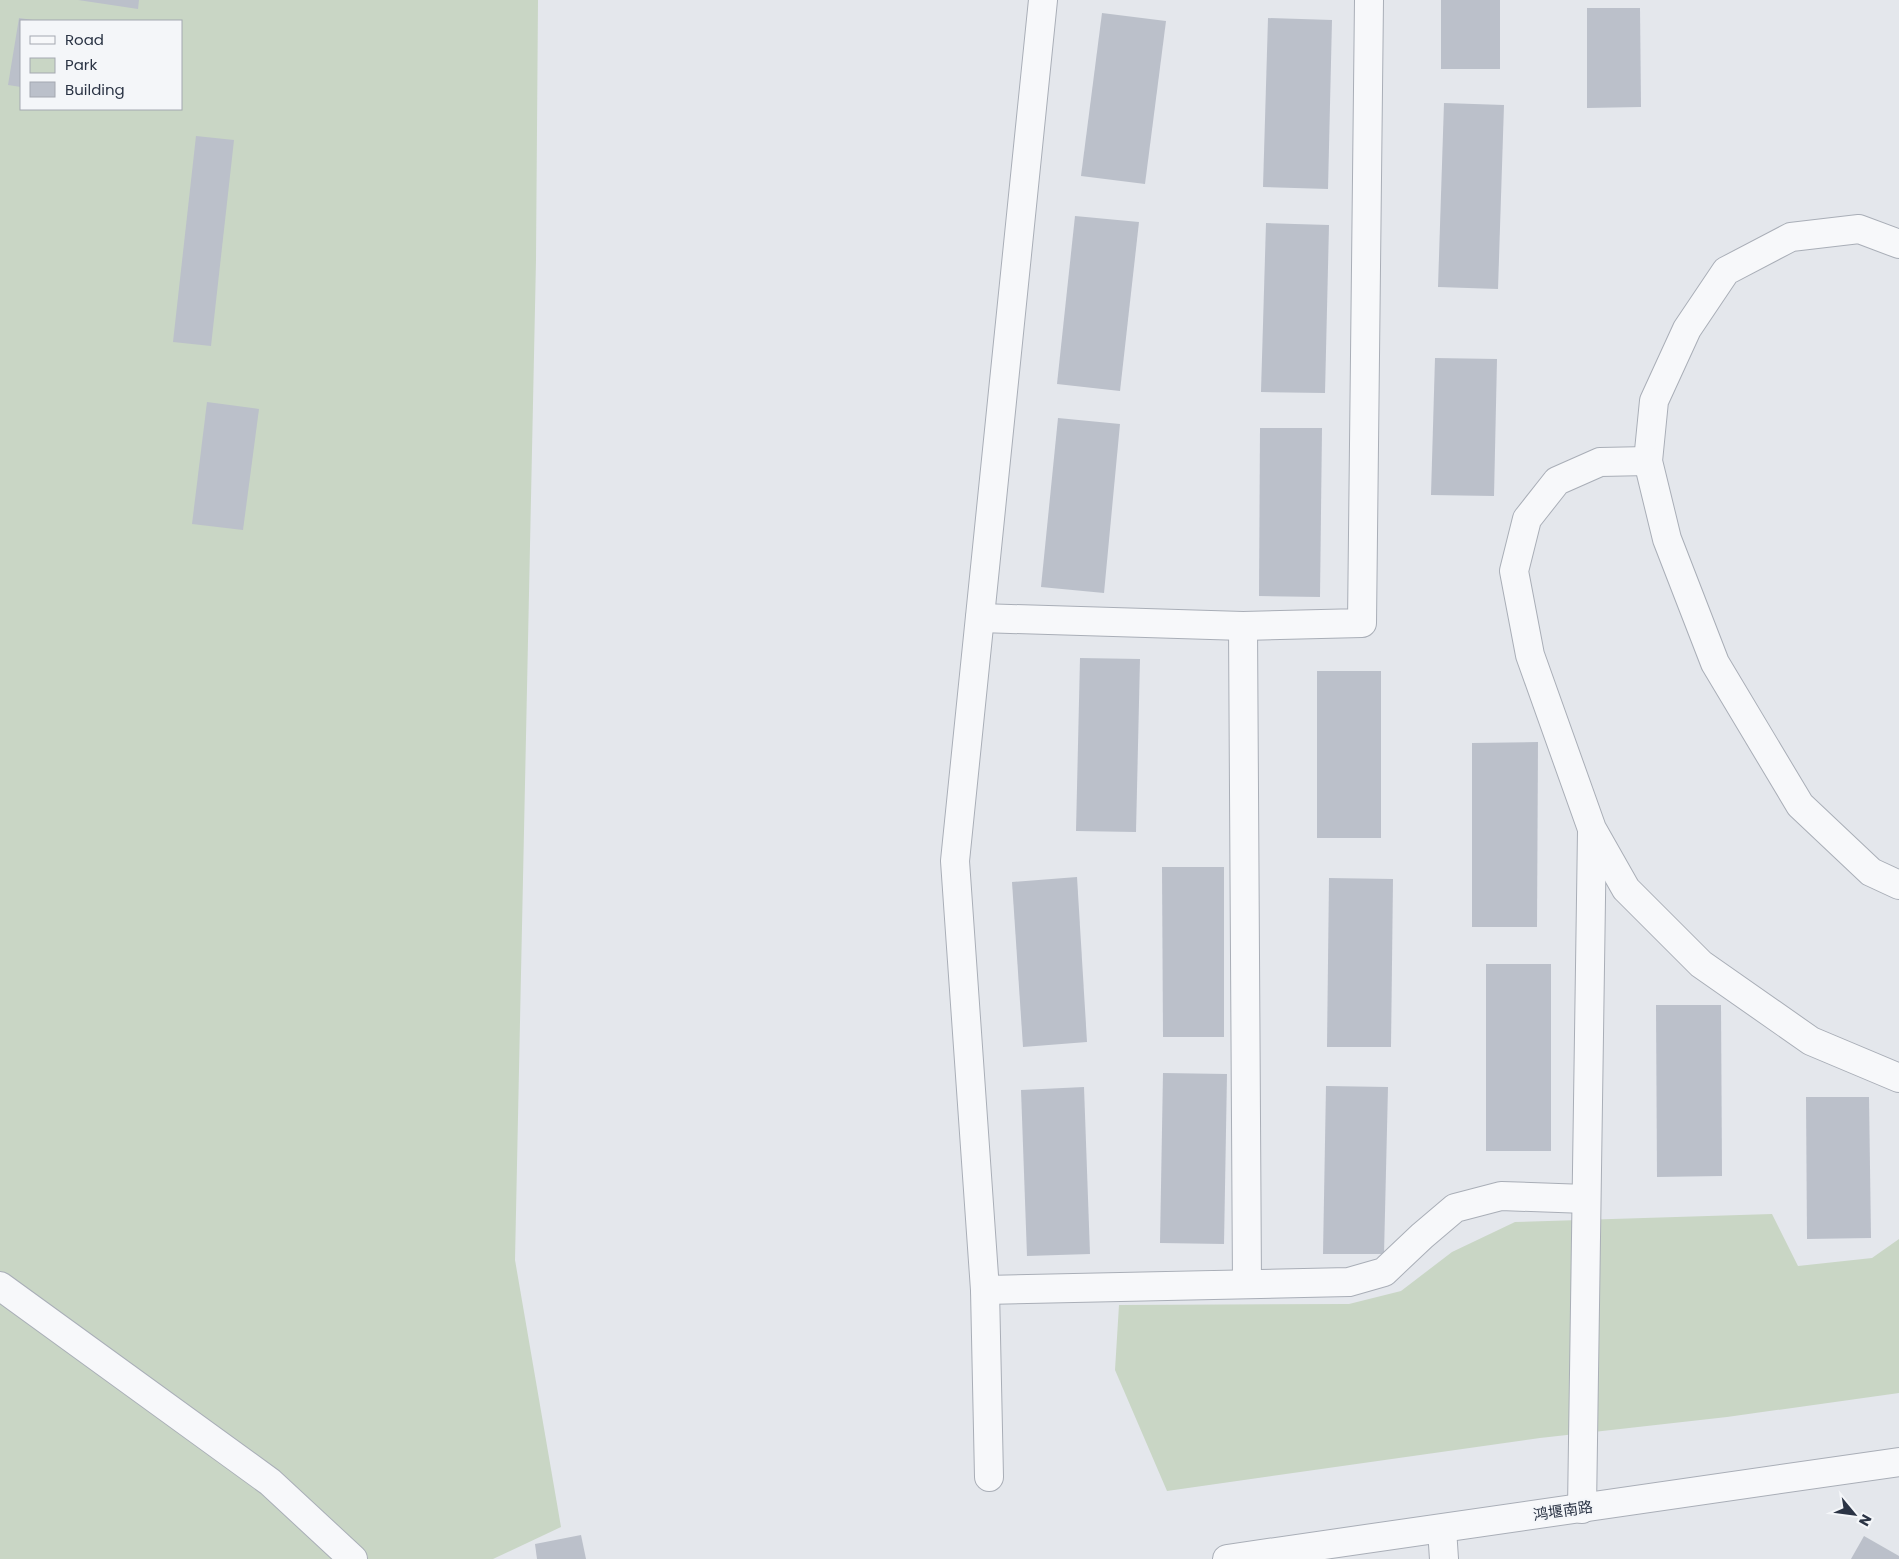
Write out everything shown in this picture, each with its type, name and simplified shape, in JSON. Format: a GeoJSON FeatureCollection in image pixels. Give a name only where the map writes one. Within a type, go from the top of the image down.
{"type":"FeatureCollection","features":[{"type":"Feature","properties":{"kind":"street"},"geometry":{"type":"LineString","coordinates":[[989,1477],[985,1290],[955,861],[1044,0]]}},
{"type":"Feature","properties":{"kind":"street"},"geometry":{"type":"LineString","coordinates":[[980,618],[1243,626],[1362,622],[1369,0]]}},
{"type":"Feature","properties":{"kind":"street"},"geometry":{"type":"LineString","coordinates":[[1899,244],[1859,229],[1791,237],[1726,271],[1687,328],[1654,401],[1648,461],[1667,539],[1715,663],[1800,805],[1871,872],[1899,885]]}},
{"type":"Feature","properties":{"kind":"street"},"geometry":{"type":"LineString","coordinates":[[1648,461],[1600,462],[1557,481],[1527,519],[1514,571],[1530,655],[1592,830],[1626,889],[1701,964],[1811,1041],[1899,1078]]}},
{"type":"Feature","properties":{"kind":"street"},"geometry":{"type":"LineString","coordinates":[[1243,626],[1247,1284]]}},
{"type":"Feature","properties":{"kind":"street"},"geometry":{"type":"LineString","coordinates":[[1582,1509],[1592,830]]}},
{"type":"Feature","properties":{"kind":"street"},"geometry":{"type":"LineString","coordinates":[[985,1290],[1349,1282],[1384,1272],[1455,1208],[1501,1196],[1586,1199]]}},
{"type":"Feature","properties":{"kind":"street"},"geometry":{"type":"LineString","coordinates":[[0,1286],[270,1482],[353,1559]]}},
{"type":"Feature","properties":{"kind":"street","name":"鸿堰南路"},"geometry":{"type":"LineString","coordinates":[[1227,1559],[1899,1462]]}},
{"type":"Feature","properties":{"kind":"street"},"geometry":{"type":"LineString","coordinates":[[1442,1529],[1444,1559]]}},
{"type":"Feature","properties":{"kind":"green space"},"geometry":{"type":"Polygon","coordinates":[[[0,0],[538,0],[536,260],[515,1260],[561,1527],[493,1559],[0,1559],[0,0]]]}},
{"type":"Feature","properties":{"kind":"green space"},"geometry":{"type":"Polygon","coordinates":[[[1772,1214],[1798,1266],[1872,1258],[1899,1239],[1899,1393],[1727,1417],[1540,1438],[1167,1491],[1115,1370],[1119,1305],[1349,1304],[1401,1291],[1452,1252],[1515,1222],[1772,1214]]]}},
{"type":"Feature","properties":{"kind":"building"},"geometry":{"type":"Polygon","coordinates":[[[78,0],[139,0],[138,9],[78,0]]]}},
{"type":"Feature","properties":{"kind":"building"},"geometry":{"type":"Polygon","coordinates":[[[1441,0],[1500,0],[1500,69],[1441,69],[1441,0]]]}},
{"type":"Feature","properties":{"kind":"building"},"geometry":{"type":"Polygon","coordinates":[[[1587,8],[1640,8],[1641,107],[1587,108],[1587,8]]]}},
{"type":"Feature","properties":{"kind":"building"},"geometry":{"type":"Polygon","coordinates":[[[1102,13],[1166,21],[1145,184],[1081,176],[1102,13]]]}},
{"type":"Feature","properties":{"kind":"building"},"geometry":{"type":"Polygon","coordinates":[[[19,18],[33,20],[20,20],[20,87],[8,85],[19,18]]]}},
{"type":"Feature","properties":{"kind":"building"},"geometry":{"type":"Polygon","coordinates":[[[1268,18],[1332,20],[1328,189],[1263,187],[1268,18]]]}},
{"type":"Feature","properties":{"kind":"building"},"geometry":{"type":"Polygon","coordinates":[[[1444,103],[1504,105],[1498,289],[1438,287],[1444,103]]]}},
{"type":"Feature","properties":{"kind":"building"},"geometry":{"type":"Polygon","coordinates":[[[196,136],[234,140],[211,346],[173,342],[196,136]]]}},
{"type":"Feature","properties":{"kind":"building"},"geometry":{"type":"Polygon","coordinates":[[[1075,216],[1139,222],[1120,391],[1057,384],[1075,216]]]}},
{"type":"Feature","properties":{"kind":"building"},"geometry":{"type":"Polygon","coordinates":[[[1266,223],[1329,225],[1325,393],[1261,392],[1266,223]]]}},
{"type":"Feature","properties":{"kind":"building"},"geometry":{"type":"Polygon","coordinates":[[[1435,358],[1497,359],[1494,496],[1431,495],[1435,358]]]}},
{"type":"Feature","properties":{"kind":"building"},"geometry":{"type":"Polygon","coordinates":[[[207,402],[259,409],[243,530],[192,524],[207,402]]]}},
{"type":"Feature","properties":{"kind":"building"},"geometry":{"type":"Polygon","coordinates":[[[1058,418],[1120,424],[1104,593],[1041,587],[1058,418]]]}},
{"type":"Feature","properties":{"kind":"building"},"geometry":{"type":"Polygon","coordinates":[[[1260,428],[1322,428],[1320,597],[1259,596],[1260,428]]]}},
{"type":"Feature","properties":{"kind":"building"},"geometry":{"type":"Polygon","coordinates":[[[1080,658],[1140,659],[1136,832],[1076,831],[1080,658]]]}},
{"type":"Feature","properties":{"kind":"building"},"geometry":{"type":"Polygon","coordinates":[[[1317,671],[1381,671],[1381,838],[1317,838],[1317,671]]]}},
{"type":"Feature","properties":{"kind":"building"},"geometry":{"type":"Polygon","coordinates":[[[1538,742],[1537,927],[1472,927],[1472,743],[1538,742]]]}},
{"type":"Feature","properties":{"kind":"building"},"geometry":{"type":"Polygon","coordinates":[[[1162,867],[1224,867],[1224,1037],[1163,1037],[1162,867]]]}},
{"type":"Feature","properties":{"kind":"building"},"geometry":{"type":"Polygon","coordinates":[[[1077,877],[1087,1042],[1023,1047],[1012,882],[1077,877]]]}},
{"type":"Feature","properties":{"kind":"building"},"geometry":{"type":"Polygon","coordinates":[[[1329,878],[1393,879],[1391,1047],[1327,1047],[1329,878]]]}},
{"type":"Feature","properties":{"kind":"building"},"geometry":{"type":"Polygon","coordinates":[[[1486,964],[1551,964],[1551,1151],[1486,1151],[1486,964]]]}},
{"type":"Feature","properties":{"kind":"building"},"geometry":{"type":"Polygon","coordinates":[[[1656,1005],[1721,1005],[1722,1176],[1657,1177],[1656,1005]]]}},
{"type":"Feature","properties":{"kind":"building"},"geometry":{"type":"Polygon","coordinates":[[[1163,1073],[1227,1074],[1224,1244],[1160,1243],[1163,1073]]]}},
{"type":"Feature","properties":{"kind":"building"},"geometry":{"type":"Polygon","coordinates":[[[1326,1086],[1388,1087],[1384,1254],[1323,1254],[1326,1086]]]}},
{"type":"Feature","properties":{"kind":"building"},"geometry":{"type":"Polygon","coordinates":[[[1084,1087],[1090,1254],[1027,1256],[1021,1090],[1084,1087]]]}},
{"type":"Feature","properties":{"kind":"building"},"geometry":{"type":"Polygon","coordinates":[[[1806,1097],[1869,1097],[1871,1238],[1807,1239],[1806,1097]]]}},
{"type":"Feature","properties":{"kind":"building"},"geometry":{"type":"Polygon","coordinates":[[[581,1535],[586,1559],[537,1559],[535,1544],[581,1535]]]}},
{"type":"Feature","properties":{"kind":"building"},"geometry":{"type":"Polygon","coordinates":[[[1864,1536],[1899,1556],[1899,1559],[1851,1559],[1864,1536]]]}}]}
